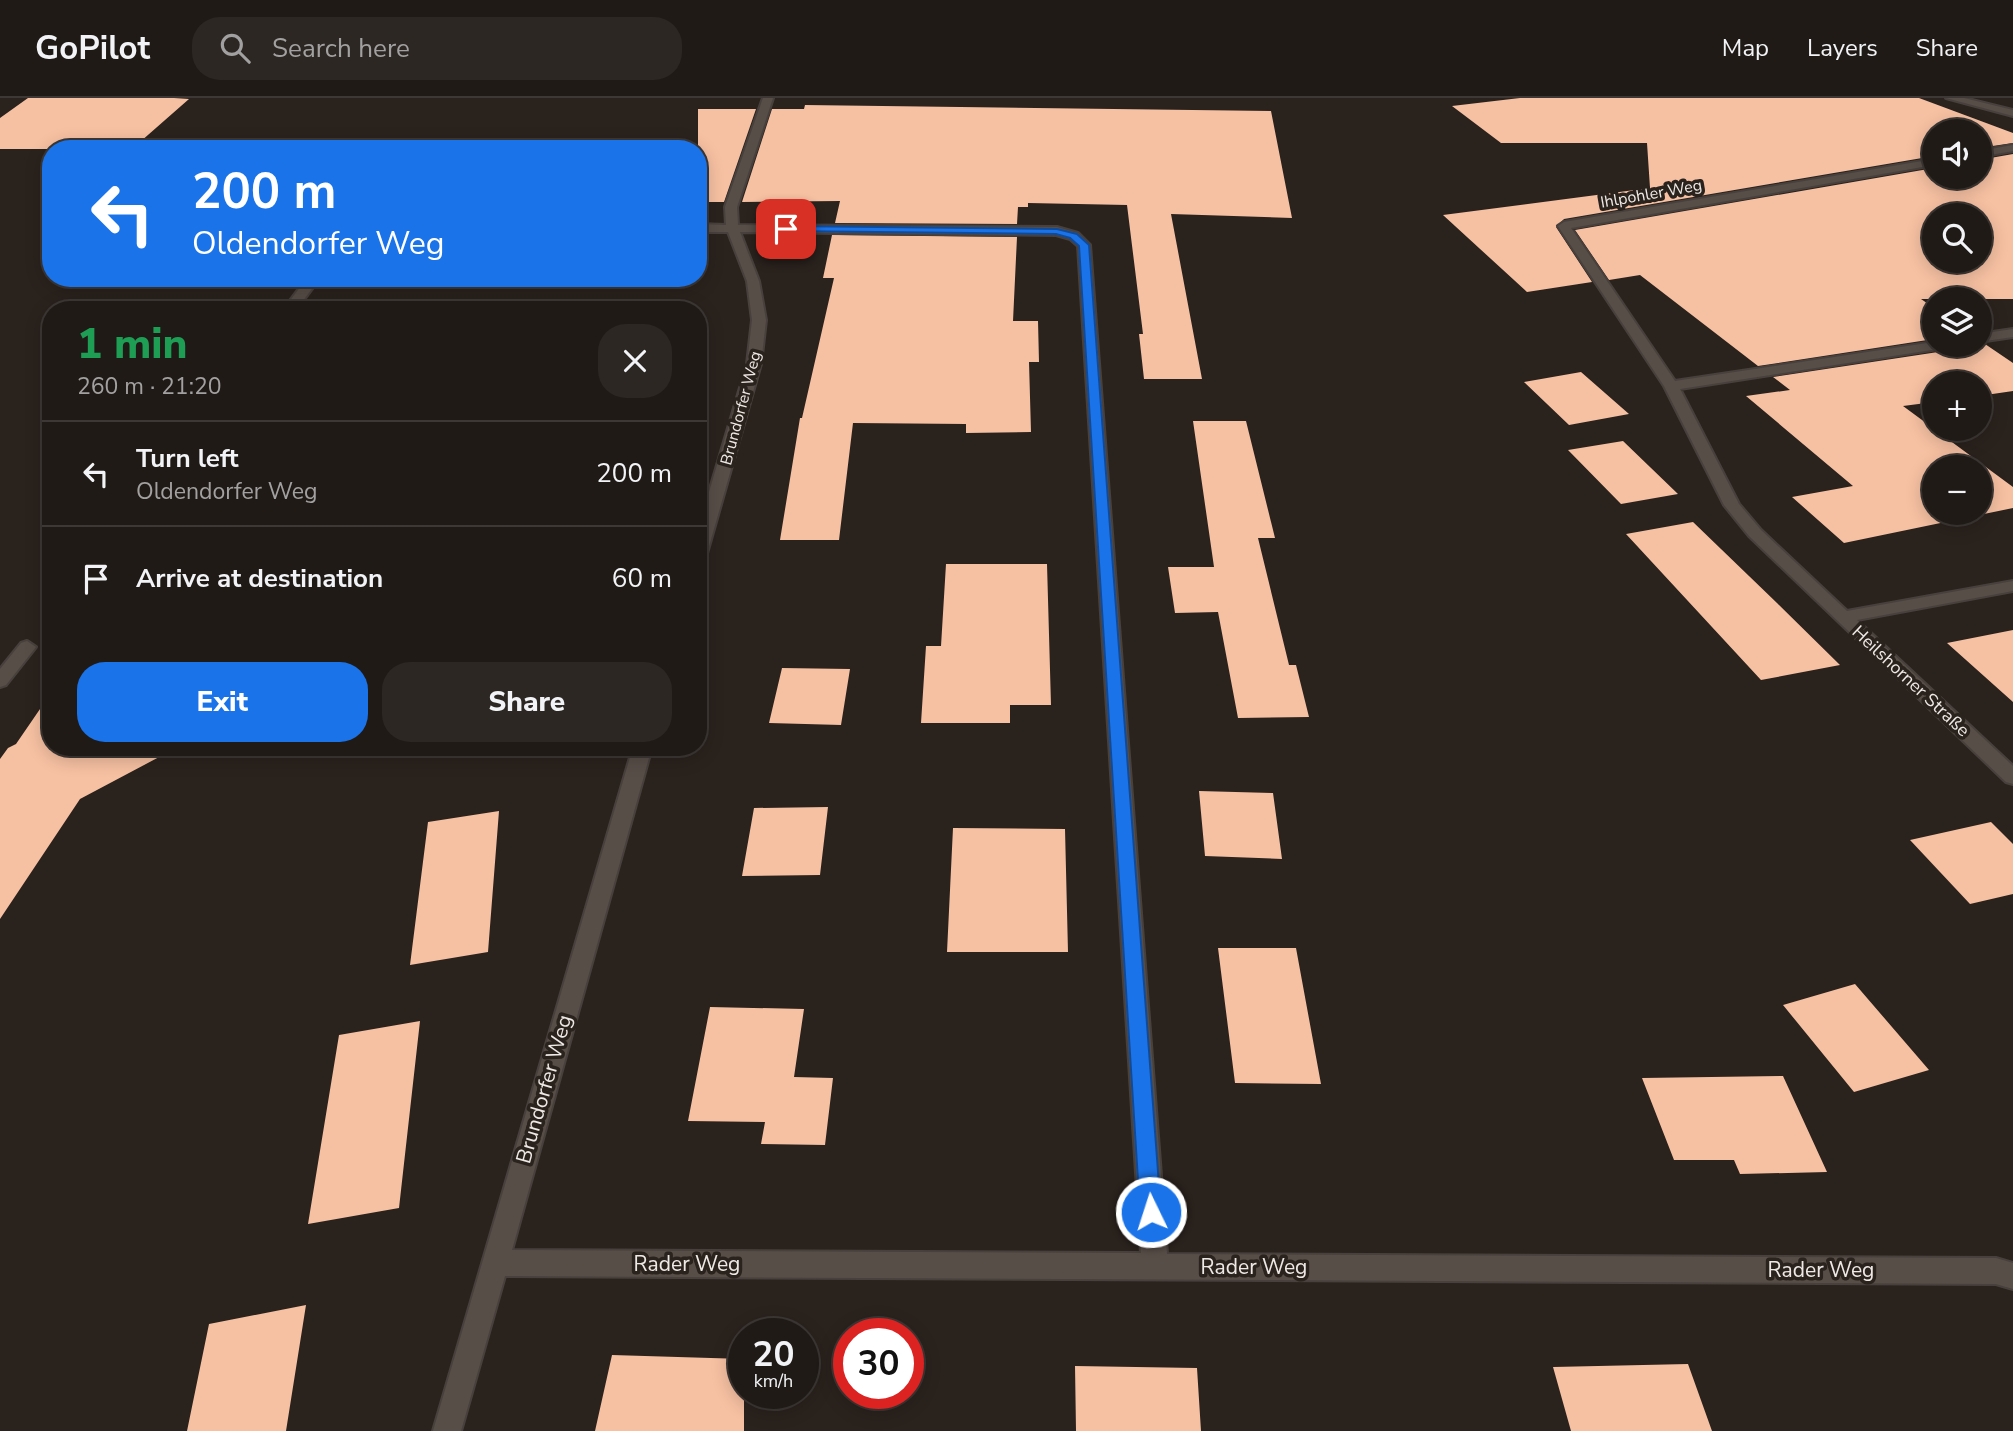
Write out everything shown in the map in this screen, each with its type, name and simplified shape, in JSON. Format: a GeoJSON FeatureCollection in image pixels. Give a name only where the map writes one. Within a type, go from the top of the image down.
{"type":"FeatureCollection","features":[{"type":"Feature","properties":{"kind":"street","name":"Brundorfer Weg"},"geometry":{"type":"LineString","coordinates":[[707,526],[754,364],[759,320],[753,281],[732,228],[731,207],[768,98]]}},
{"type":"Feature","properties":{"kind":"street"},"geometry":{"type":"LineString","coordinates":[[1951,98],[2013,113]]}},
{"type":"Feature","properties":{"kind":"street"},"geometry":{"type":"LineString","coordinates":[[1992,152],[2013,148]]}},
{"type":"Feature","properties":{"kind":"street","name":"Ihlpohler Weg"},"geometry":{"type":"LineString","coordinates":[[1843,617],[1755,533],[1732,505],[1671,386],[1564,226],[1922,164]]}},
{"type":"Feature","properties":{"kind":"street"},"geometry":{"type":"LineString","coordinates":[[707,228],[1057,232],[1074,236],[1084,245],[1155,1267]]}},
{"type":"Feature","properties":{"kind":"street"},"geometry":{"type":"LineString","coordinates":[[296,301],[307,287]]}},
{"type":"Feature","properties":{"kind":"street"},"geometry":{"type":"LineString","coordinates":[[1992,336],[2013,333]]}},
{"type":"Feature","properties":{"kind":"street"},"geometry":{"type":"LineString","coordinates":[[1671,386],[1922,347]]}},
{"type":"Feature","properties":{"kind":"street","name":"Heilshorner Straße"},"geometry":{"type":"LineString","coordinates":[[1843,617],[2013,586]]}},
{"type":"Feature","properties":{"kind":"street","name":"Heilshorner Straße"},"geometry":{"type":"LineString","coordinates":[[1843,617],[2013,778]]}},
{"type":"Feature","properties":{"kind":"street"},"geometry":{"type":"LineString","coordinates":[[0,681],[27,647]]}},
{"type":"Feature","properties":{"kind":"street","name":"Brundorfer Weg"},"geometry":{"type":"LineString","coordinates":[[447,1431],[640,756]]}},
{"type":"Feature","properties":{"kind":"street","name":"Rader Weg"},"geometry":{"type":"LineString","coordinates":[[494,1263],[1996,1271],[2013,1276]]}},
{"type":"Feature","properties":{"kind":"building"},"geometry":{"type":"Polygon","coordinates":[[[28,98],[189,99],[142,140],[42,140],[42,149],[0,149],[0,118],[28,98]]]}},
{"type":"Feature","properties":{"kind":"building"},"geometry":{"type":"Polygon","coordinates":[[[1520,98],[1919,98],[1975,119],[1922,119],[1922,158],[1564,219],[1556,227],[1592,282],[1527,292],[1443,215],[1650,188],[1647,143],[1501,143],[1452,106],[1520,98]]]}},
{"type":"Feature","properties":{"kind":"building"},"geometry":{"type":"Polygon","coordinates":[[[805,105],[1271,111],[1292,218],[1171,214],[1202,379],[1144,379],[1139,334],[1143,334],[1127,205],[1028,203],[1028,207],[1018,207],[1017,224],[835,223],[840,201],[742,202],[772,109],[804,109],[805,105]]]}},
{"type":"Feature","properties":{"kind":"building"},"geometry":{"type":"Polygon","coordinates":[[[698,109],[756,109],[724,202],[707,202],[707,140],[698,140],[698,109]]]}},
{"type":"Feature","properties":{"kind":"building"},"geometry":{"type":"Polygon","coordinates":[[[1992,125],[2013,133],[2013,143],[1992,146],[1992,125]]]}},
{"type":"Feature","properties":{"kind":"building"},"geometry":{"type":"Polygon","coordinates":[[[2013,154],[2013,299],[1992,299],[1992,287],[1922,287],[1922,341],[1758,366],[1640,275],[1609,280],[1575,230],[1922,170],[1922,189],[1992,189],[1992,158],[2013,154]]]}},
{"type":"Feature","properties":{"kind":"building"},"geometry":{"type":"Polygon","coordinates":[[[832,235],[1017,237],[1013,321],[1038,321],[1039,362],[1029,362],[1031,432],[966,433],[966,424],[853,423],[839,540],[780,540],[800,418],[834,278],[823,278],[832,235]]]}},
{"type":"Feature","properties":{"kind":"building"},"geometry":{"type":"Polygon","coordinates":[[[1992,349],[2013,363],[2013,391],[1992,394],[1992,371],[1922,371],[1922,404],[1903,406],[1922,420],[1922,441],[1951,441],[1970,455],[1922,455],[1922,525],[1931,525],[1844,543],[1792,497],[1853,486],[1746,396],[1790,390],[1773,377],[1922,354],[1922,357],[1992,357],[1992,349]]]}},
{"type":"Feature","properties":{"kind":"building"},"geometry":{"type":"Polygon","coordinates":[[[1581,372],[1629,414],[1569,425],[1524,382],[1581,372]]]}},
{"type":"Feature","properties":{"kind":"building"},"geometry":{"type":"Polygon","coordinates":[[[1193,421],[1246,421],[1275,538],[1258,538],[1289,665],[1296,665],[1309,717],[1238,718],[1218,612],[1175,613],[1168,567],[1214,567],[1193,421]]]}},
{"type":"Feature","properties":{"kind":"building"},"geometry":{"type":"Polygon","coordinates":[[[1623,441],[1678,494],[1621,504],[1568,450],[1623,441]]]}},
{"type":"Feature","properties":{"kind":"building"},"geometry":{"type":"Polygon","coordinates":[[[1992,472],[2013,487],[2013,508],[1992,512],[1992,472]]]}},
{"type":"Feature","properties":{"kind":"building"},"geometry":{"type":"Polygon","coordinates":[[[1693,522],[1840,665],[1761,680],[1626,534],[1693,522]]]}},
{"type":"Feature","properties":{"kind":"building"},"geometry":{"type":"Polygon","coordinates":[[[946,564],[1047,564],[1051,705],[1010,705],[1010,723],[921,723],[926,646],[941,646],[946,564]]]}},
{"type":"Feature","properties":{"kind":"building"},"geometry":{"type":"Polygon","coordinates":[[[2013,630],[2013,702],[1947,643],[2013,630]]]}},
{"type":"Feature","properties":{"kind":"building"},"geometry":{"type":"Polygon","coordinates":[[[782,668],[850,669],[841,725],[769,723],[782,668]]]}},
{"type":"Feature","properties":{"kind":"building"},"geometry":{"type":"Polygon","coordinates":[[[42,706],[42,756],[161,756],[80,799],[0,919],[0,759],[8,748],[16,744],[42,706]]]}},
{"type":"Feature","properties":{"kind":"building"},"geometry":{"type":"Polygon","coordinates":[[[1199,791],[1273,793],[1282,859],[1205,856],[1199,791]]]}},
{"type":"Feature","properties":{"kind":"building"},"geometry":{"type":"Polygon","coordinates":[[[828,807],[820,875],[742,876],[754,808],[828,807]]]}},
{"type":"Feature","properties":{"kind":"building"},"geometry":{"type":"Polygon","coordinates":[[[499,811],[488,952],[410,965],[428,822],[499,811]]]}},
{"type":"Feature","properties":{"kind":"building"},"geometry":{"type":"Polygon","coordinates":[[[1991,822],[2013,844],[2013,894],[1970,904],[1910,840],[1991,822]]]}},
{"type":"Feature","properties":{"kind":"building"},"geometry":{"type":"Polygon","coordinates":[[[953,828],[1065,829],[1068,952],[947,952],[953,828]]]}},
{"type":"Feature","properties":{"kind":"building"},"geometry":{"type":"Polygon","coordinates":[[[1218,948],[1296,948],[1321,1084],[1235,1083],[1218,948]]]}},
{"type":"Feature","properties":{"kind":"building"},"geometry":{"type":"Polygon","coordinates":[[[1855,984],[1929,1070],[1854,1092],[1783,1005],[1855,984]]]}},
{"type":"Feature","properties":{"kind":"building"},"geometry":{"type":"Polygon","coordinates":[[[710,1007],[804,1009],[794,1077],[833,1078],[825,1145],[761,1144],[765,1122],[688,1121],[710,1007]]]}},
{"type":"Feature","properties":{"kind":"building"},"geometry":{"type":"Polygon","coordinates":[[[420,1021],[399,1208],[308,1224],[339,1035],[420,1021]]]}},
{"type":"Feature","properties":{"kind":"building"},"geometry":{"type":"Polygon","coordinates":[[[1783,1076],[1827,1172],[1740,1174],[1734,1160],[1674,1160],[1642,1078],[1783,1076]]]}},
{"type":"Feature","properties":{"kind":"building"},"geometry":{"type":"Polygon","coordinates":[[[306,1305],[286,1431],[187,1431],[209,1324],[306,1305]]]}},
{"type":"Feature","properties":{"kind":"building"},"geometry":{"type":"Polygon","coordinates":[[[612,1355],[728,1359],[728,1409],[744,1409],[744,1431],[595,1431],[612,1355]]]}},
{"type":"Feature","properties":{"kind":"building"},"geometry":{"type":"Polygon","coordinates":[[[1688,1364],[1712,1431],[1571,1431],[1553,1367],[1688,1364]]]}},
{"type":"Feature","properties":{"kind":"building"},"geometry":{"type":"Polygon","coordinates":[[[1075,1366],[1197,1368],[1201,1431],[1076,1431],[1075,1366]]]}},
{"type":"Feature","properties":{"kind":"route"},"geometry":{"type":"LineString","coordinates":[[786,229],[1057,232],[1074,236],[1084,245],[1151,1212]]}}]}
